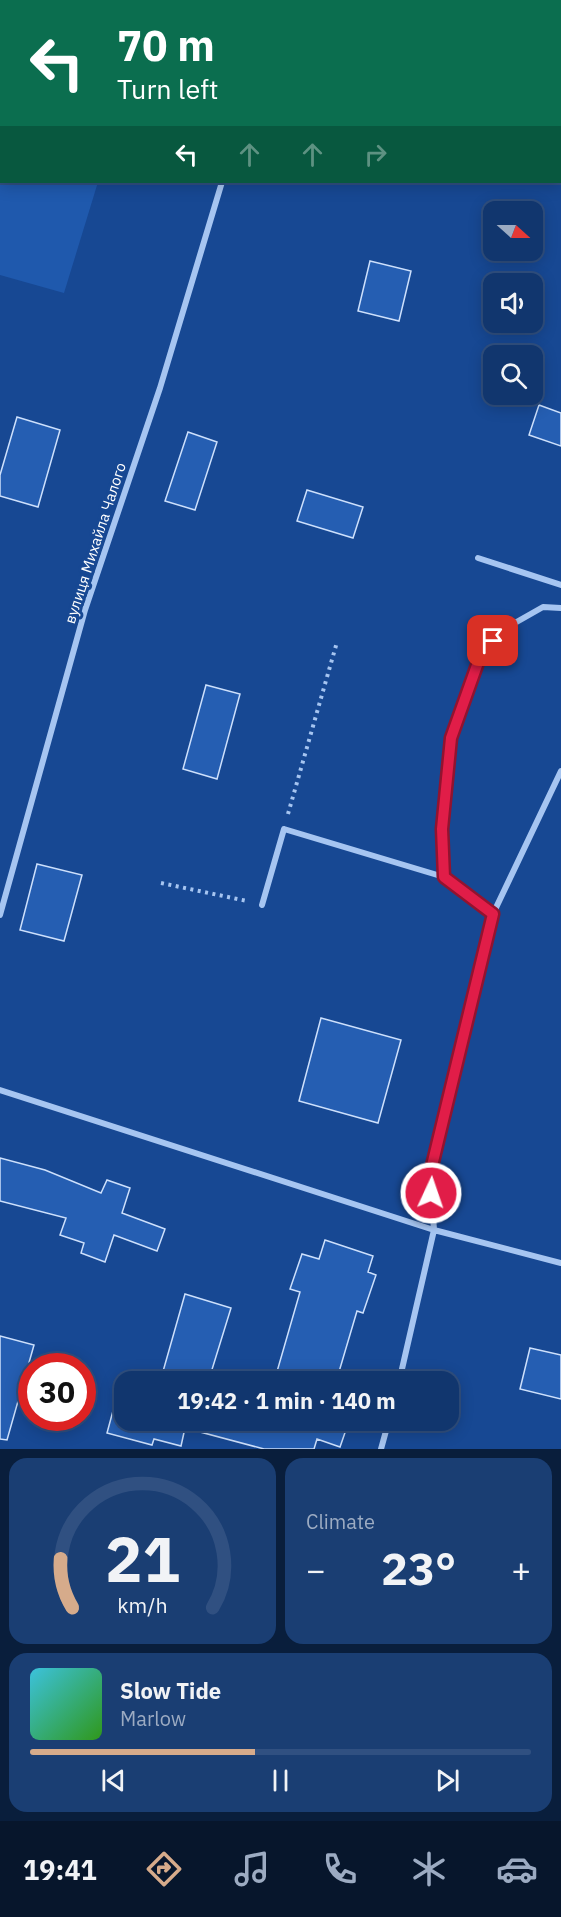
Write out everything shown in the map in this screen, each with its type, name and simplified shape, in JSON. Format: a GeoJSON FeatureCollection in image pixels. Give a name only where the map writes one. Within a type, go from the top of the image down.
{"type":"FeatureCollection","features":[{"type":"Feature","properties":{"kind":"street","name":"вулиця Михайла Чалого"},"geometry":{"type":"LineString","coordinates":[[0,915],[84,610],[160,388],[222,183]]}},
{"type":"Feature","properties":{"kind":"street"},"geometry":{"type":"LineString","coordinates":[[478,558],[561,585]]}},
{"type":"Feature","properties":{"kind":"street"},"geometry":{"type":"LineString","coordinates":[[444,877],[442,829],[451,738],[481,654],[506,628],[543,607],[561,608]]}},
{"type":"Feature","properties":{"kind":"street"},"geometry":{"type":"LineString","coordinates":[[402,1371],[434,1230],[430,1174],[493,914],[561,771]]}},
{"type":"Feature","properties":{"kind":"street"},"geometry":{"type":"LineString","coordinates":[[262,905],[284,830],[444,877],[493,914]]}},
{"type":"Feature","properties":{"kind":"street"},"geometry":{"type":"LineString","coordinates":[[0,1090],[434,1230],[561,1263]]}},
{"type":"Feature","properties":{"kind":"street"},"geometry":{"type":"LineString","coordinates":[[381,1449],[385,1431]]}},
{"type":"Feature","properties":{"kind":"path"},"geometry":{"type":"LineString","coordinates":[[284,830],[337,642]]}},
{"type":"Feature","properties":{"kind":"path"},"geometry":{"type":"LineString","coordinates":[[161,883],[262,905]]}},
{"type":"Feature","properties":{"kind":"shaded area"},"geometry":{"type":"Polygon","coordinates":[[[0,183],[98,183],[64,293],[0,275],[0,183]]]}},
{"type":"Feature","properties":{"kind":"building"},"geometry":{"type":"Polygon","coordinates":[[[370,261],[411,271],[399,321],[358,311],[370,261]]]}},
{"type":"Feature","properties":{"kind":"building"},"geometry":{"type":"Polygon","coordinates":[[[539,405],[561,413],[561,446],[529,435],[539,405]]]}},
{"type":"Feature","properties":{"kind":"building"},"geometry":{"type":"Polygon","coordinates":[[[17,417],[60,430],[38,507],[0,496],[0,475],[17,417]]]}},
{"type":"Feature","properties":{"kind":"building"},"geometry":{"type":"Polygon","coordinates":[[[188,432],[217,442],[195,510],[165,501],[188,432]]]}},
{"type":"Feature","properties":{"kind":"building"},"geometry":{"type":"Polygon","coordinates":[[[307,490],[363,507],[353,538],[297,521],[307,490]]]}},
{"type":"Feature","properties":{"kind":"building"},"geometry":{"type":"Polygon","coordinates":[[[206,685],[240,694],[217,779],[183,769],[206,685]]]}},
{"type":"Feature","properties":{"kind":"building"},"geometry":{"type":"Polygon","coordinates":[[[37,864],[82,875],[64,941],[20,930],[37,864]]]}},
{"type":"Feature","properties":{"kind":"building"},"geometry":{"type":"Polygon","coordinates":[[[321,1018],[401,1040],[378,1123],[299,1101],[321,1018]]]}},
{"type":"Feature","properties":{"kind":"building"},"geometry":{"type":"Polygon","coordinates":[[[0,1158],[45,1170],[101,1193],[107,1180],[130,1188],[122,1213],[165,1229],[157,1251],[114,1235],[105,1262],[81,1253],[84,1243],[60,1235],[66,1218],[0,1201],[0,1158]]]}},
{"type":"Feature","properties":{"kind":"building"},"geometry":{"type":"Polygon","coordinates":[[[325,1240],[373,1256],[368,1272],[376,1275],[363,1313],[357,1311],[339,1371],[277,1371],[300,1292],[290,1289],[302,1254],[319,1259],[325,1240]]]}},
{"type":"Feature","properties":{"kind":"building"},"geometry":{"type":"Polygon","coordinates":[[[185,1294],[231,1308],[212,1371],[163,1371],[185,1294]]]}},
{"type":"Feature","properties":{"kind":"building"},"geometry":{"type":"Polygon","coordinates":[[[0,1336],[34,1345],[32,1353],[18,1353],[18,1401],[7,1440],[0,1439],[0,1336]]]}},
{"type":"Feature","properties":{"kind":"building"},"geometry":{"type":"Polygon","coordinates":[[[530,1348],[561,1355],[561,1399],[520,1389],[530,1348]]]}},
{"type":"Feature","properties":{"kind":"building"},"geometry":{"type":"Polygon","coordinates":[[[114,1407],[114,1431],[184,1431],[181,1446],[154,1439],[152,1445],[107,1433],[114,1407]]]}},
{"type":"Feature","properties":{"kind":"building"},"geometry":{"type":"Polygon","coordinates":[[[196,1431],[346,1431],[340,1447],[317,1439],[314,1449],[264,1449],[196,1431]]]}},
{"type":"Feature","properties":{"kind":"route"},"geometry":{"type":"LineString","coordinates":[[431,1193],[430,1174],[493,914],[444,877],[442,829],[451,738],[481,654],[493,641]]}}]}
